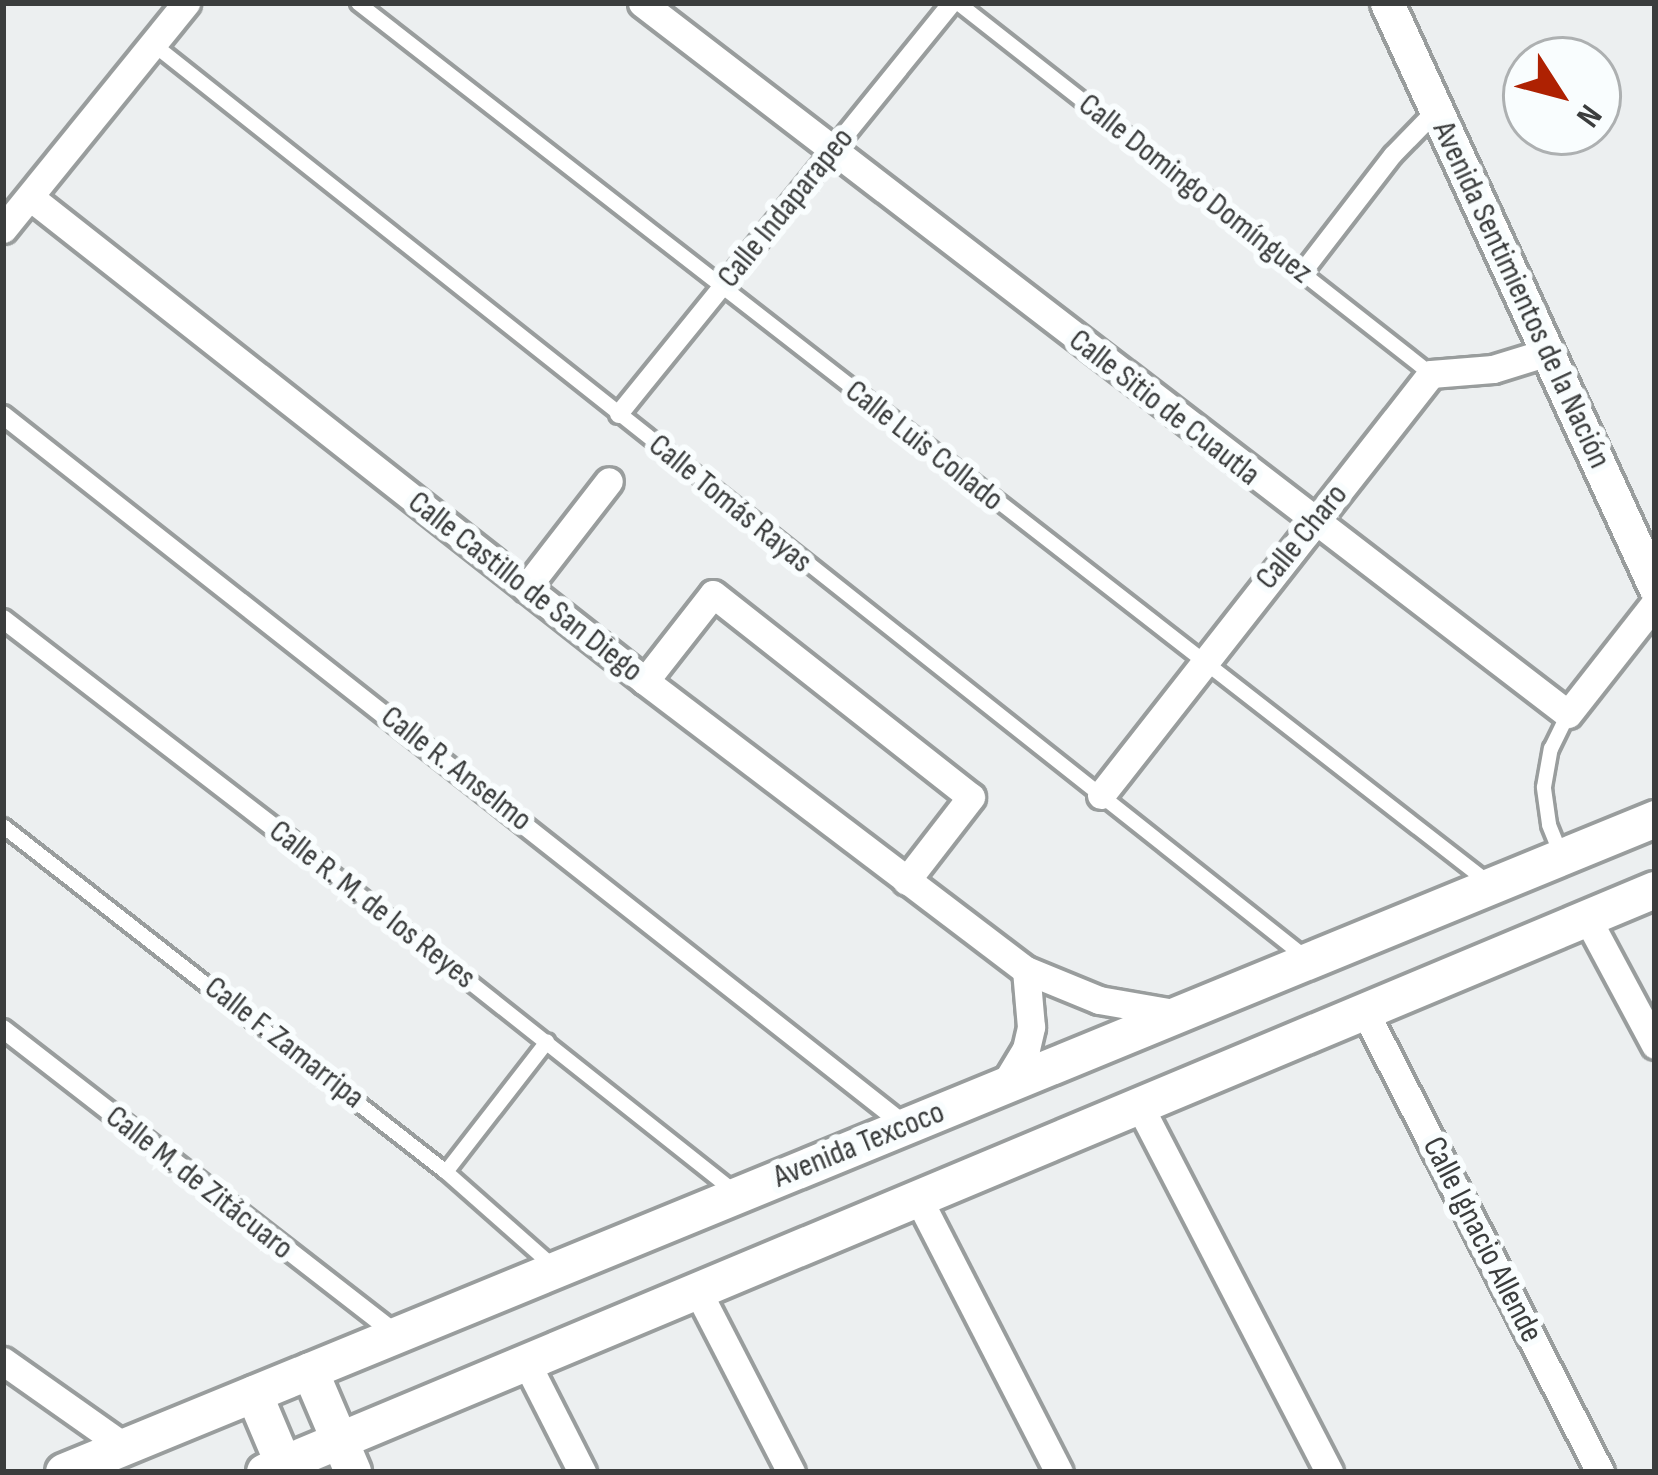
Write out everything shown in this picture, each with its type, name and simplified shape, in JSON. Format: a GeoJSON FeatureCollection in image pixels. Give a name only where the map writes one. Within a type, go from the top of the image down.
{"type":"FeatureCollection","features":[{"type":"Feature","properties":{"kind":"main road","name":"Avenida Texcoco"},"geometry":{"type":"LineString","coordinates":[[64,1472],[1655,819]]}},
{"type":"Feature","properties":{"kind":"main road","name":"Avenida Texcoco"},"geometry":{"type":"LineString","coordinates":[[278,1470],[346,1457],[525,1360],[1655,890]]}},
{"type":"Feature","properties":{"kind":"main road"},"geometry":{"type":"LineString","coordinates":[[310,1371],[346,1457]]}},
{"type":"Feature","properties":{"kind":"main road"},"geometry":{"type":"LineString","coordinates":[[254,1394],[278,1470]]}},
{"type":"Feature","properties":{"kind":"street"},"geometry":{"type":"LineString","coordinates":[[13,212],[186,3]]}},
{"type":"Feature","properties":{"kind":"street","name":"Calle Sitio de Cuautla"},"geometry":{"type":"LineString","coordinates":[[643,3],[1568,715]]}},
{"type":"Feature","properties":{"kind":"street","name":"Calle Indaparapeo"},"geometry":{"type":"LineString","coordinates":[[619,414],[955,3]]}},
{"type":"Feature","properties":{"kind":"street","name":"Avenida Sentimientos de la Nación"},"geometry":{"type":"LineString","coordinates":[[1387,3],[1651,568]]}},
{"type":"Feature","properties":{"kind":"street"},"geometry":{"type":"LineString","coordinates":[[1302,273],[1393,155],[1436,111]]}},
{"type":"Feature","properties":{"kind":"street","name":"Calle Castillo de San Diego"},"geometry":{"type":"LineString","coordinates":[[13,212],[526,588],[1026,970],[1100,1000],[1174,1013]]}},
{"type":"Feature","properties":{"kind":"street"},"geometry":{"type":"LineString","coordinates":[[1431,374],[1492,369],[1547,352]]}},
{"type":"Feature","properties":{"kind":"street","name":"Calle Charo"},"geometry":{"type":"LineString","coordinates":[[1101,795],[1431,374]]}},
{"type":"Feature","properties":{"kind":"street","name":"Calle R. Anselmo"},"geometry":{"type":"LineString","coordinates":[[3,415],[905,1126]]}},
{"type":"Feature","properties":{"kind":"street"},"geometry":{"type":"LineString","coordinates":[[526,588],[609,481]]}},
{"type":"Feature","properties":{"kind":"street"},"geometry":{"type":"LineString","coordinates":[[645,681],[713,594],[971,797],[906,881]]}},
{"type":"Feature","properties":{"kind":"street"},"geometry":{"type":"LineString","coordinates":[[1568,715],[1655,603]]}},
{"type":"Feature","properties":{"kind":"street","name":"Calle R. M. de los Reyes"},"geometry":{"type":"LineString","coordinates":[[3,620],[302,850]]}},
{"type":"Feature","properties":{"kind":"street"},"geometry":{"type":"LineString","coordinates":[[1588,918],[1655,1045]]}},
{"type":"Feature","properties":{"kind":"street"},"geometry":{"type":"LineString","coordinates":[[1003,1087],[1026,1049],[1031,1027],[1026,970]]}},
{"type":"Feature","properties":{"kind":"street","name":"Calle Ignacio Allende"},"geometry":{"type":"LineString","coordinates":[[1364,1009],[1600,1472]]}},
{"type":"Feature","properties":{"kind":"street","name":"Calle M. de Zitácuaro"},"geometry":{"type":"LineString","coordinates":[[3,1029],[397,1335]]}},
{"type":"Feature","properties":{"kind":"street"},"geometry":{"type":"LineString","coordinates":[[1139,1105],[1329,1472]]}},
{"type":"Feature","properties":{"kind":"street"},"geometry":{"type":"LineString","coordinates":[[917,1196],[1059,1472]]}},
{"type":"Feature","properties":{"kind":"street"},"geometry":{"type":"LineString","coordinates":[[696,1288],[791,1472]]}},
{"type":"Feature","properties":{"kind":"street"},"geometry":{"type":"LineString","coordinates":[[525,1360],[582,1472]]}},
{"type":"Feature","properties":{"kind":"street"},"geometry":{"type":"LineString","coordinates":[[3,1361],[125,1447]]}},
{"type":"Feature","properties":{"kind":"lane","name":"Calle Luis Collado"},"geometry":{"type":"LineString","coordinates":[[358,3],[1493,886]]}},
{"type":"Feature","properties":{"kind":"lane","name":"Calle Domingo Domínguez"},"geometry":{"type":"LineString","coordinates":[[955,3],[1431,374]]}},
{"type":"Feature","properties":{"kind":"lane","name":"Calle Tomás Rayas"},"geometry":{"type":"LineString","coordinates":[[153,44],[1310,961]]}},
{"type":"Feature","properties":{"kind":"lane"},"geometry":{"type":"LineString","coordinates":[[1563,860],[1549,824],[1544,787],[1551,749],[1568,715]]}},
{"type":"Feature","properties":{"kind":"lane","name":"Calle F. Zamarripa"},"geometry":{"type":"LineString","coordinates":[[3,826],[446,1172],[557,1269]]}},
{"type":"Feature","properties":{"kind":"lane","name":"Calle R. M. de los Reyes"},"geometry":{"type":"LineString","coordinates":[[302,850],[738,1195]]}},
{"type":"Feature","properties":{"kind":"lane"},"geometry":{"type":"LineString","coordinates":[[446,1172],[547,1042]]}}]}
